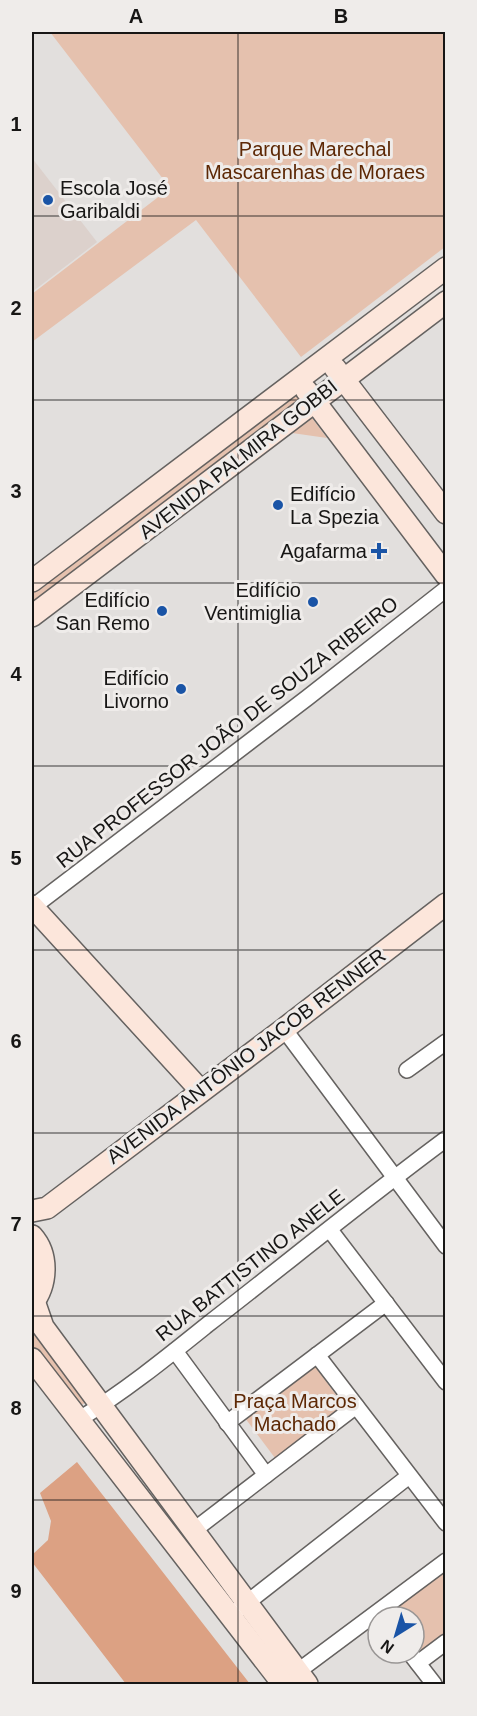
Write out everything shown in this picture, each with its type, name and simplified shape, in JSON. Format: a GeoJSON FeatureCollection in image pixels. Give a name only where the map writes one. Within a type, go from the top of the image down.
{"type":"FeatureCollection","features":[{"type":"Feature","properties":{"kind":"street","name":"AVENIDA PALMIRA GOBBI"},"geometry":{"type":"LineString","coordinates":[[32,581],[446,268]]}},
{"type":"Feature","properties":{"kind":"street","name":"AVENIDA PALMIRA GOBBI"},"geometry":{"type":"LineString","coordinates":[[32,616],[446,302]]}},
{"type":"Feature","properties":{"kind":"street"},"geometry":{"type":"LineString","coordinates":[[328,358],[446,513]]}},
{"type":"Feature","properties":{"kind":"street"},"geometry":{"type":"LineString","coordinates":[[298,380],[446,575]]}},
{"type":"Feature","properties":{"kind":"street","name":"RUA PROFESSOR JOÃO DE SOUZA RIBEIRO"},"geometry":{"type":"LineString","coordinates":[[32,906],[307,698],[446,589]]}},
{"type":"Feature","properties":{"kind":"street","name":"AVENIDA ANTÔNIO JACOB RENNER"},"geometry":{"type":"LineString","coordinates":[[33,1238],[39,1210],[284,1029],[446,904]]}},
{"type":"Feature","properties":{"kind":"street"},"geometry":{"type":"LineString","coordinates":[[32,906],[201,1091]]}},
{"type":"Feature","properties":{"kind":"street"},"geometry":{"type":"LineString","coordinates":[[284,1029],[446,1246]]}},
{"type":"Feature","properties":{"kind":"street"},"geometry":{"type":"LineString","coordinates":[[407,1070],[446,1042]]}},
{"type":"Feature","properties":{"kind":"street","name":"RUA BATTISTINO ANELE"},"geometry":{"type":"LineString","coordinates":[[78,1420],[101,1406],[175,1351],[446,1139]]}},
{"type":"Feature","properties":{"kind":"street"},"geometry":{"type":"LineString","coordinates":[[330,1230],[446,1383]]}},
{"type":"Feature","properties":{"kind":"street"},"geometry":{"type":"LineString","coordinates":[[33,1238],[43,1257],[44,1275],[33,1302],[42,1327],[193,1531],[238,1609]]}},
{"type":"Feature","properties":{"kind":"street"},"geometry":{"type":"LineString","coordinates":[[227,1423],[386,1303]]}},
{"type":"Feature","properties":{"kind":"street"},"geometry":{"type":"LineString","coordinates":[[175,1351],[266,1475]]}},
{"type":"Feature","properties":{"kind":"street"},"geometry":{"type":"LineString","coordinates":[[316,1355],[446,1523]]}},
{"type":"Feature","properties":{"kind":"street"},"geometry":{"type":"LineString","coordinates":[[32,1359],[111,1461],[238,1609],[295,1680],[366,1626]]}},
{"type":"Feature","properties":{"kind":"street"},"geometry":{"type":"LineString","coordinates":[[193,1531],[356,1406]]}},
{"type":"Feature","properties":{"kind":"street"},"geometry":{"type":"LineString","coordinates":[[111,1461],[130,1447]]}},
{"type":"Feature","properties":{"kind":"street"},"geometry":{"type":"LineString","coordinates":[[238,1609],[409,1476]]}},
{"type":"Feature","properties":{"kind":"street"},"geometry":{"type":"LineString","coordinates":[[393,1605],[446,1561]]}},
{"type":"Feature","properties":{"kind":"street"},"geometry":{"type":"LineString","coordinates":[[426,1652],[446,1642]]}},
{"type":"Feature","properties":{"kind":"street"},"geometry":{"type":"LineString","coordinates":[[419,1665],[434,1684]]}},
{"type":"Feature","properties":{"kind":"shaded area","name":"Escola José Garibaldi"},"geometry":{"type":"Polygon","coordinates":[[[32,158],[97,242],[32,292],[32,158]]]}},
{"type":"Feature","properties":{"kind":"shaded area"},"geometry":{"type":"Polygon","coordinates":[[[77,1462],[250,1684],[126,1684],[32,1562],[32,1555],[48,1540],[51,1521],[40,1493],[77,1462]]]}},
{"type":"Feature","properties":{"kind":"green space","name":"Parque Marechal Mascarenhas de Moraes"},"geometry":{"type":"Polygon","coordinates":[[[50,32],[445,32],[445,247],[301,357],[196,220],[32,342],[32,294],[170,188],[50,32]]]}},
{"type":"Feature","properties":{"kind":"green space"},"geometry":{"type":"Polygon","coordinates":[[[296,392],[302,400],[32,605],[32,592],[296,392]]]}},
{"type":"Feature","properties":{"kind":"green space"},"geometry":{"type":"Polygon","coordinates":[[[312,418],[327,438],[292,433],[312,418]]]}},
{"type":"Feature","properties":{"kind":"green space"},"geometry":{"type":"Polygon","coordinates":[[[32,1329],[86,1402],[75,1410],[32,1351],[32,1329]]]}},
{"type":"Feature","properties":{"kind":"green space","name":"Praça Marcos Machado"},"geometry":{"type":"Polygon","coordinates":[[[315,1366],[344,1406],[275,1458],[245,1418],[315,1366]]]}},
{"type":"Feature","properties":{"kind":"green space"},"geometry":{"type":"Polygon","coordinates":[[[445,1571],[445,1633],[426,1648],[426,1605],[401,1605],[445,1571]]]}},
{"type":"Feature","properties":{"kind":"place","name":"Escola José Garibaldi"},"geometry":{"type":"Point","coordinates":[48,200]}},
{"type":"Feature","properties":{"kind":"place","name":"Edifício La Spezia"},"geometry":{"type":"Point","coordinates":[278,505]}},
{"type":"Feature","properties":{"kind":"place","name":"Agafarma"},"geometry":{"type":"Point","coordinates":[379,551]}},
{"type":"Feature","properties":{"kind":"place","name":"Edifício Ventimiglia"},"geometry":{"type":"Point","coordinates":[313,602]}},
{"type":"Feature","properties":{"kind":"place","name":"Edifício San Remo"},"geometry":{"type":"Point","coordinates":[162,611]}},
{"type":"Feature","properties":{"kind":"place","name":"Edifício Livorno"},"geometry":{"type":"Point","coordinates":[181,689]}}]}
